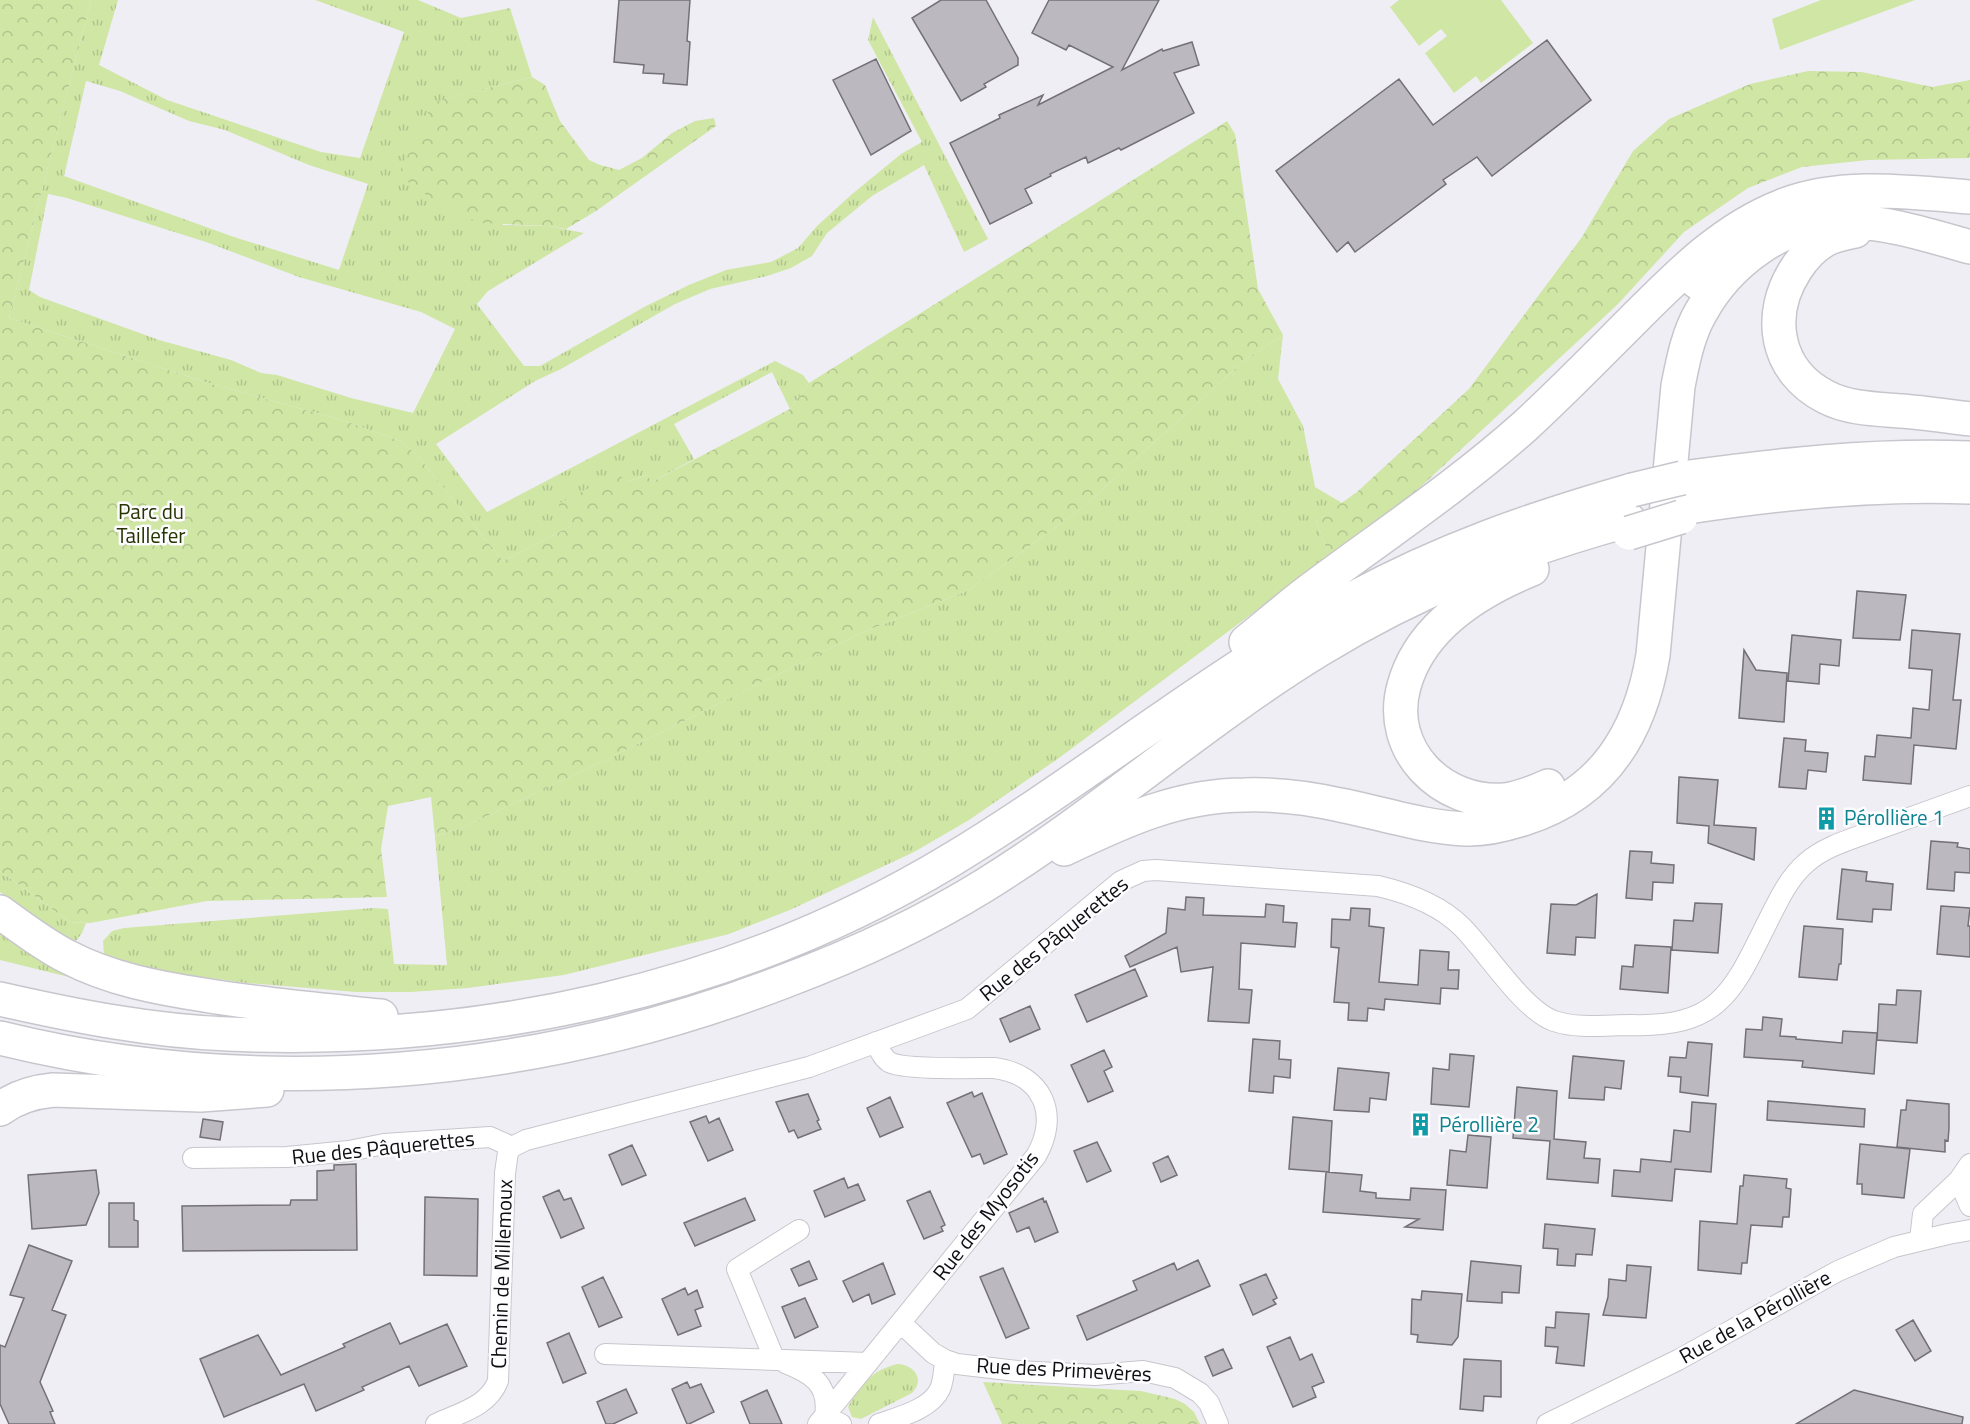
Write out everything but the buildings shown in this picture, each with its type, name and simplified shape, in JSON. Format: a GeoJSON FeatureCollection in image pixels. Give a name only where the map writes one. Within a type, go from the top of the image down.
{"type":"FeatureCollection","features":[{"type":"Feature","properties":{"kind":"highway"},"geometry":{"type":"LineString","coordinates":[[1103,759],[1315,587],[1424,507],[1525,426],[1678,274],[1711,247],[1746,224],[1784,205],[1806,198],[1831,194],[1872,192],[1970,197]]}},
{"type":"Feature","properties":{"kind":"highway"},"geometry":{"type":"LineString","coordinates":[[984,886],[1134,817],[1153,810],[1198,800],[1244,795],[1297,798],[1338,804],[1421,823],[1482,829],[1536,815],[1559,804],[1585,786],[1618,751],[1639,710],[1649,676],[1678,386],[1686,350],[1700,314],[1725,279],[1755,252],[1775,238],[1804,226],[1828,222],[1842,221],[1892,227],[1970,247]]}},
{"type":"Feature","properties":{"kind":"highway"},"geometry":{"type":"LineString","coordinates":[[1630,514],[1480,595],[1451,615],[1422,648],[1411,667],[1404,686],[1401,724],[1412,755],[1436,780],[1456,792],[1478,798],[1506,800],[1529,794],[1552,784],[1577,764],[1594,747],[1616,710],[1626,683],[1635,641],[1653,419],[1664,355],[1676,318],[1690,292],[1703,272],[1746,224]]}},
{"type":"Feature","properties":{"kind":"highway"},"geometry":{"type":"LineString","coordinates":[[1892,227],[1867,229],[1835,236],[1824,241],[1800,263],[1781,301],[1779,333],[1784,354],[1803,381],[1819,394],[1838,403],[1970,419]]}},
{"type":"Feature","properties":{"kind":"highway"},"geometry":{"type":"LineString","coordinates":[[0,1109],[18,1098],[40,1091],[84,1090],[158,1095],[253,1092],[339,1081],[573,1046],[688,1016],[769,988],[849,956],[934,915],[1029,856],[1277,676],[1347,633],[1408,600],[1476,569],[1630,514],[1681,501],[1800,463],[1883,458],[1970,458]]}},
{"type":"Feature","properties":{"kind":"highway"},"geometry":{"type":"LineString","coordinates":[[0,999],[88,1018],[157,1028],[224,1034],[355,1034],[404,1032],[466,1025],[554,1011],[632,993],[740,960],[799,937],[878,900],[947,863],[1017,819],[1230,673],[1321,616],[1380,584],[1464,545],[1508,528],[1545,515],[1630,514],[1681,501],[1742,499],[1874,488],[1970,487]]}},
{"type":"Feature","properties":{"kind":"highway"},"geometry":{"type":"LineString","coordinates":[[0,912],[70,958],[129,981],[252,1003],[466,1025]]}},
{"type":"Feature","properties":{"kind":"highway"},"geometry":{"type":"LineString","coordinates":[[0,1038],[94,1057],[192,1069],[297,1073],[420,1068]]}},
{"type":"Feature","properties":{"kind":"street","name":"Rue des Pâquerettes"},"geometry":{"type":"LineString","coordinates":[[193,1158],[287,1157],[349,1151],[384,1144],[490,1137],[512,1147],[526,1140],[809,1067],[967,1009],[1121,881],[1143,871],[1156,870],[1378,886],[1394,890],[1431,905],[1461,926],[1527,1004],[1544,1016],[1568,1024],[1646,1026],[1673,1024],[1686,1021],[1707,1011],[1732,988],[1788,883],[1815,855],[1844,842],[1970,796]]}},
{"type":"Feature","properties":{"kind":"street","name":"Rue des Myosotis"},"geometry":{"type":"LineString","coordinates":[[828,1421],[868,1363],[1036,1156],[1046,1136],[1047,1113],[1044,1102],[1038,1091],[1019,1074],[994,1068],[915,1066],[892,1063],[881,1054],[876,1042]]}},
{"type":"Feature","properties":{"kind":"street","name":"Chemin de Millemoux"},"geometry":{"type":"LineString","coordinates":[[436,1424],[487,1399],[494,1391],[498,1381],[505,1173],[508,1152],[512,1147]]}},
{"type":"Feature","properties":{"kind":"street"},"geometry":{"type":"LineString","coordinates":[[1966,1175],[1970,1206]]}},
{"type":"Feature","properties":{"kind":"street"},"geometry":{"type":"LineString","coordinates":[[1920,1240],[1923,1214],[1966,1175]]}},
{"type":"Feature","properties":{"kind":"street"},"geometry":{"type":"LineString","coordinates":[[799,1230],[737,1269],[774,1358],[804,1370],[818,1382],[826,1398],[828,1421]]}},
{"type":"Feature","properties":{"kind":"street","name":"Rue de la Pérollière"},"geometry":{"type":"LineString","coordinates":[[1547,1424],[1678,1360],[1838,1271],[1894,1247],[1970,1230]]}},
{"type":"Feature","properties":{"kind":"street","name":"Rue des Primevères"},"geometry":{"type":"LineString","coordinates":[[901,1323],[927,1348],[945,1360],[970,1366],[1017,1371],[1095,1374],[1143,1371],[1175,1378],[1200,1393],[1209,1403],[1218,1424]]}},
{"type":"Feature","properties":{"kind":"street"},"geometry":{"type":"LineString","coordinates":[[605,1354],[868,1363]]}},
{"type":"Feature","properties":{"kind":"street"},"geometry":{"type":"LineString","coordinates":[[879,1424],[903,1415],[933,1399],[940,1388],[945,1360]]}},
{"type":"Feature","properties":{"kind":"green space","name":"Parc du Taillefer"},"geometry":{"type":"Polygon","coordinates":[[[0,0],[91,0],[9,318],[208,383],[342,420],[400,441],[417,455],[503,561],[571,526],[558,504],[618,473],[626,482],[647,475],[652,482],[790,409],[809,383],[1227,121],[1235,134],[1258,289],[1283,335],[1246,359],[1082,508],[969,590],[861,633],[591,767],[466,826],[435,837],[431,797],[388,806],[381,849],[387,897],[207,901],[90,923],[70,922],[0,871],[0,0]]]}},
{"type":"Feature","properties":{"kind":"green space"},"geometry":{"type":"Polygon","coordinates":[[[91,0],[118,0],[99,65],[167,100],[321,152],[360,158],[404,32],[315,0],[418,0],[461,18],[510,8],[532,77],[434,102],[503,225],[548,226],[584,233],[488,291],[477,304],[524,366],[540,366],[646,306],[689,285],[726,270],[771,262],[798,248],[817,226],[851,195],[901,154],[922,142],[868,40],[873,17],[988,239],[964,252],[924,165],[872,196],[827,233],[812,256],[791,268],[710,289],[675,304],[561,369],[535,381],[436,444],[487,512],[775,361],[803,375],[809,383],[790,409],[772,372],[674,424],[694,459],[652,482],[647,475],[559,504],[571,526],[503,561],[417,455],[400,441],[342,420],[208,383],[9,318],[91,0]],[[86,81],[64,176],[234,237],[339,270],[368,184],[309,165],[225,130],[189,121],[120,91],[86,81]],[[48,194],[29,290],[40,297],[159,340],[231,360],[261,373],[277,375],[351,398],[413,413],[455,329],[421,312],[299,277],[206,242],[48,194]]]}},
{"type":"Feature","properties":{"kind":"green space"},"geometry":{"type":"Polygon","coordinates":[[[1399,0],[1501,0],[1533,43],[1481,83],[1476,76],[1454,93],[1425,53],[1447,36],[1441,29],[1419,46],[1390,7],[1399,0]]]}},
{"type":"Feature","properties":{"kind":"green space"},"geometry":{"type":"Polygon","coordinates":[[[1821,0],[1915,0],[1780,50],[1772,19],[1821,0]]]}},
{"type":"Feature","properties":{"kind":"green space"},"geometry":{"type":"Polygon","coordinates":[[[1808,71],[1862,72],[1932,87],[1970,80],[1970,158],[1868,160],[1802,167],[1748,188],[1684,232],[1618,304],[1401,505],[1329,556],[1316,521],[1357,492],[1469,389],[1582,237],[1633,151],[1669,119],[1750,84],[1808,71]]]}},
{"type":"Feature","properties":{"kind":"green space"},"geometry":{"type":"Polygon","coordinates":[[[532,77],[545,85],[560,121],[589,160],[600,165],[619,170],[642,158],[672,133],[695,121],[714,118],[716,126],[596,211],[566,229],[479,223],[432,199],[398,175],[433,102],[532,77]]]}},
{"type":"Feature","properties":{"kind":"green space"},"geometry":{"type":"Polygon","coordinates":[[[1283,335],[1278,379],[1303,426],[1315,487],[1342,503],[1316,521],[1329,556],[1059,758],[969,820],[914,852],[792,909],[729,934],[564,975],[468,988],[411,992],[356,992],[247,983],[152,970],[104,955],[103,941],[112,931],[124,928],[373,908],[388,909],[394,964],[447,965],[435,837],[466,826],[591,767],[861,633],[969,590],[1082,508],[1246,359],[1283,335]]]}},
{"type":"Feature","properties":{"kind":"green space"},"geometry":{"type":"Polygon","coordinates":[[[0,871],[70,922],[86,923],[77,940],[72,942],[53,932],[0,892],[0,871]]]}},
{"type":"Feature","properties":{"kind":"green space"},"geometry":{"type":"Polygon","coordinates":[[[0,925],[85,981],[0,960],[0,925]]]}},
{"type":"Feature","properties":{"kind":"green space"},"geometry":{"type":"Polygon","coordinates":[[[898,1364],[909,1367],[918,1378],[916,1388],[912,1393],[861,1419],[852,1417],[848,1407],[868,1379],[889,1366],[898,1364]]]}},
{"type":"Feature","properties":{"kind":"green space"},"geometry":{"type":"Polygon","coordinates":[[[983,1382],[1141,1391],[1175,1399],[1185,1404],[1194,1412],[1200,1424],[1002,1424],[983,1382]]]}},
{"type":"Feature","properties":{"kind":"place","name":"Pérollière 1"},"geometry":{"type":"Point","coordinates":[1826,818]}},
{"type":"Feature","properties":{"kind":"place","name":"Pérollière 2"},"geometry":{"type":"Point","coordinates":[1421,1125]}}]}
